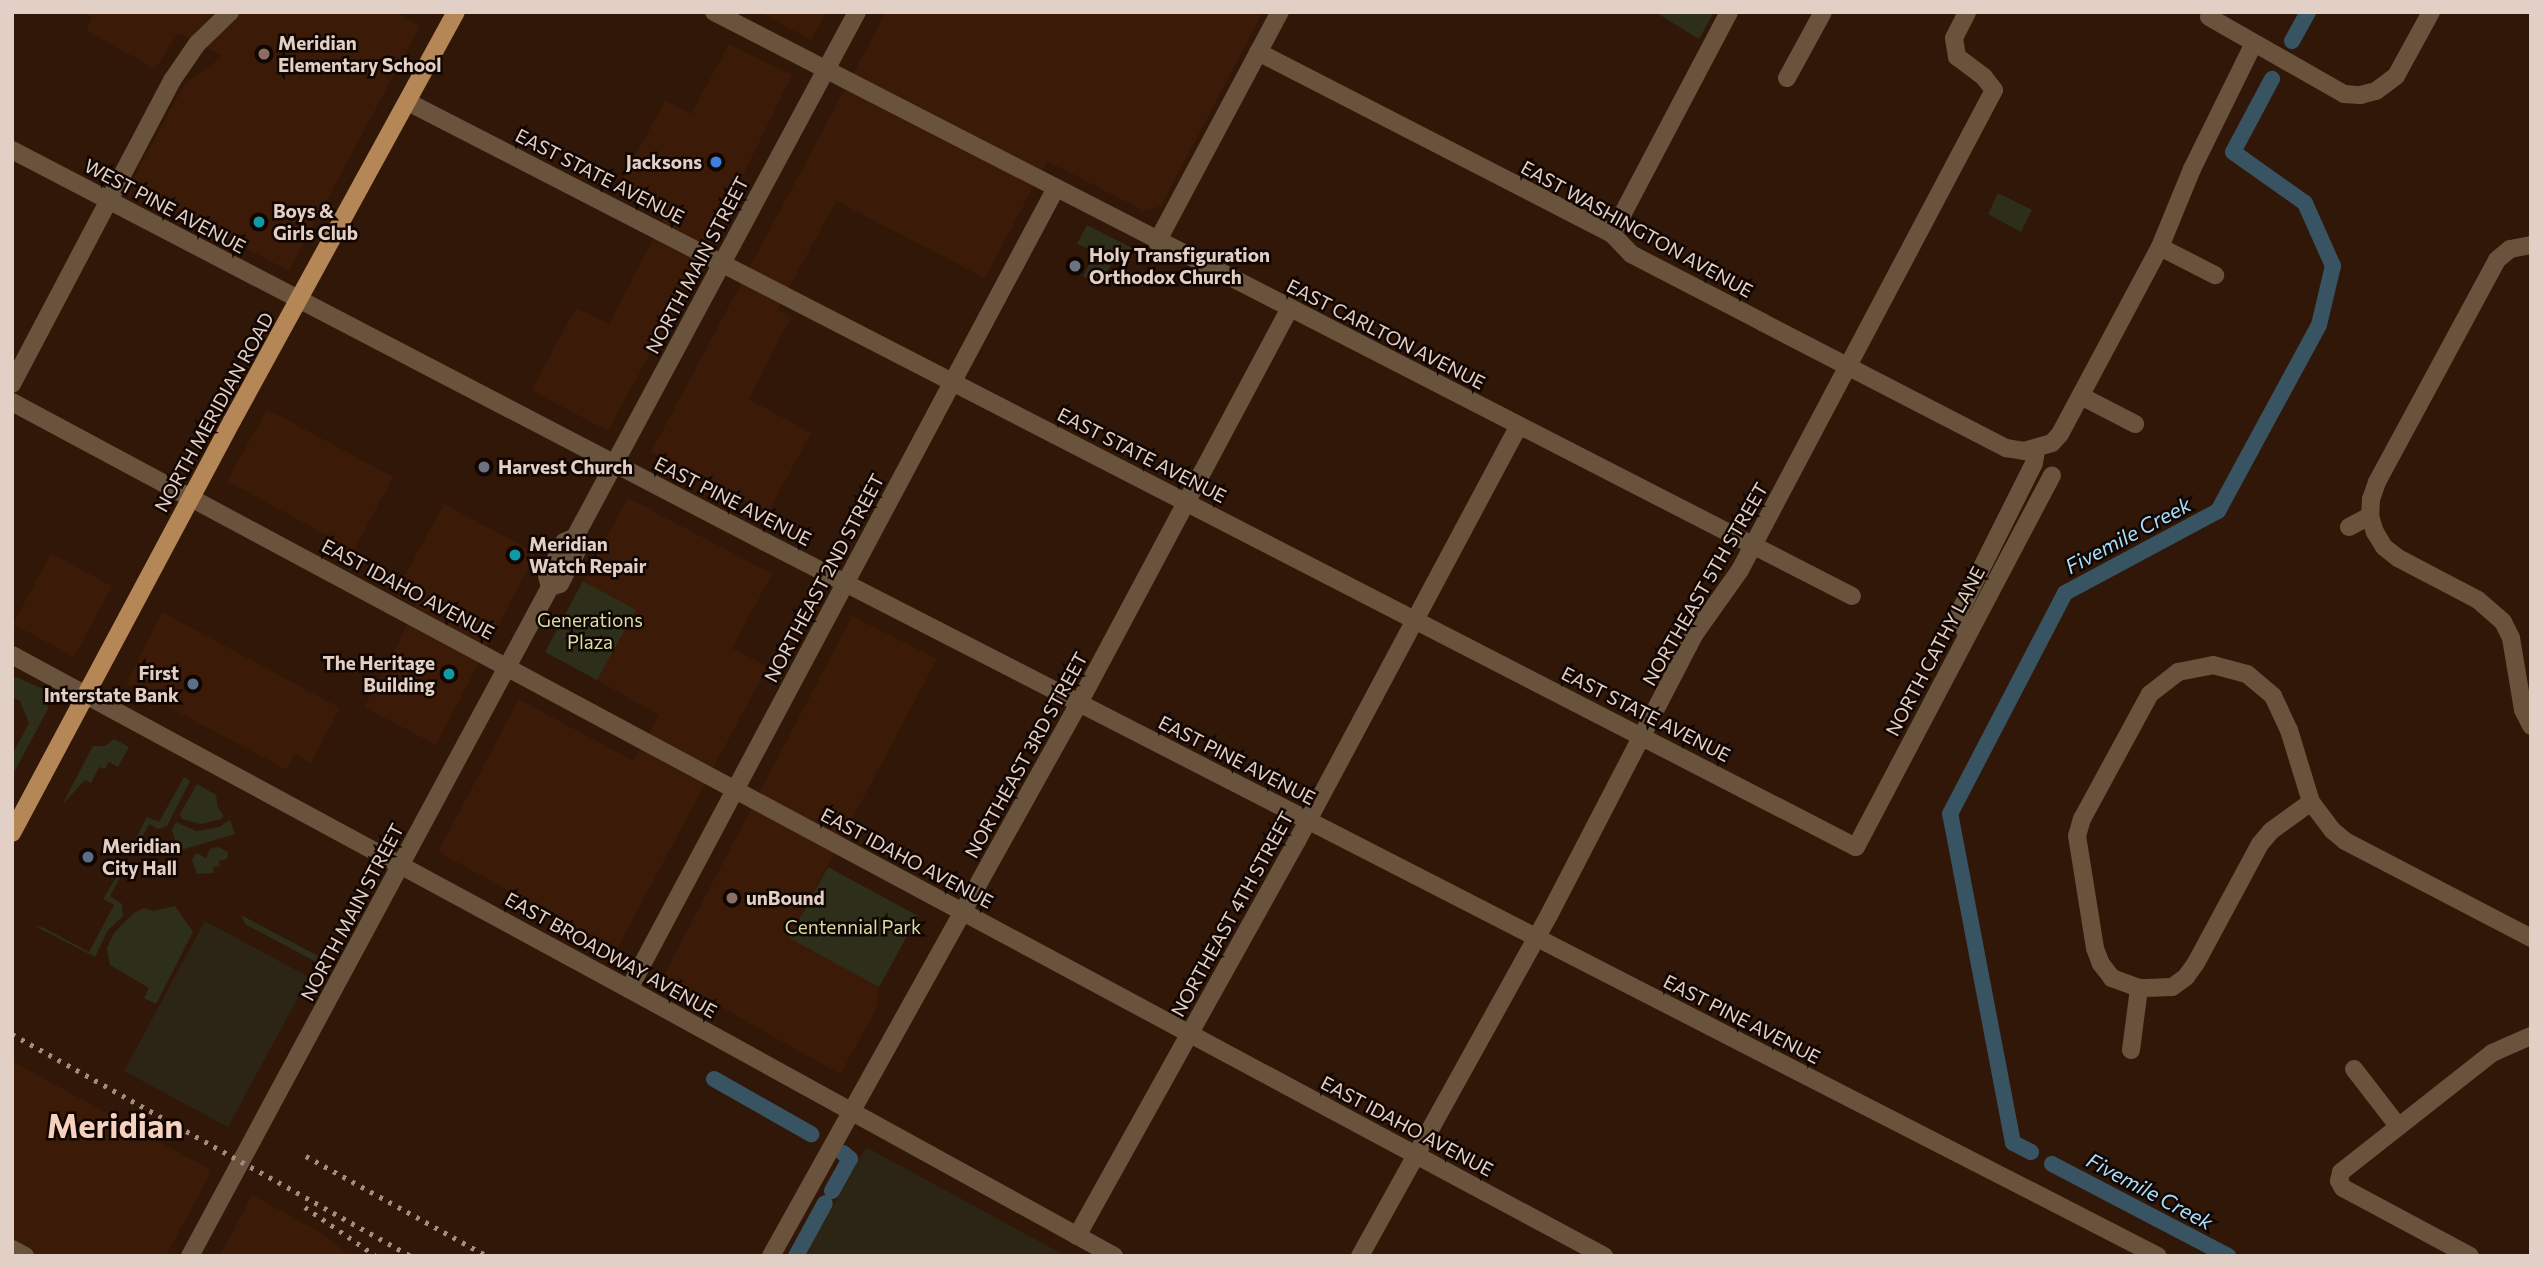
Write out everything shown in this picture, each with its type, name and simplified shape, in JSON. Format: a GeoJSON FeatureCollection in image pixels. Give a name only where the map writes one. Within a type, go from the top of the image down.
{"type":"FeatureCollection","features":[{"type":"Feature","properties":{"kind":"main road","name":"NORTH MERIDIAN ROAD"},"geometry":{"type":"LineString","coordinates":[[12,833],[192,495],[456,12]]}},
{"type":"Feature","properties":{"kind":"street"},"geometry":{"type":"LineString","coordinates":[[12,384],[173,79],[197,44],[230,12]]}},
{"type":"Feature","properties":{"kind":"street","name":"EAST CARLTON AVENUE"},"geometry":{"type":"LineString","coordinates":[[714,12],[1157,242],[1852,596]]}},
{"type":"Feature","properties":{"kind":"street","name":"NORTH MAIN STREET"},"geometry":{"type":"LineString","coordinates":[[190,1256],[550,587],[547,576],[564,542],[575,537],[857,12]]}},
{"type":"Feature","properties":{"kind":"street"},"geometry":{"type":"LineString","coordinates":[[1157,242],[1280,12]]}},
{"type":"Feature","properties":{"kind":"street"},"geometry":{"type":"LineString","coordinates":[[1612,234],[1729,12]]}},
{"type":"Feature","properties":{"kind":"street"},"geometry":{"type":"LineString","coordinates":[[1787,78],[1823,12]]}},
{"type":"Feature","properties":{"kind":"street","name":"NORTHEAST 5TH STREET"},"geometry":{"type":"LineString","coordinates":[[1360,1256],[1644,737],[1694,635],[1740,570],[1994,90],[1984,77],[1957,57],[1954,38],[1966,12]]}},
{"type":"Feature","properties":{"kind":"street"},"geometry":{"type":"LineString","coordinates":[[2209,18],[2344,94],[2376,92],[2396,76],[2431,12]]}},
{"type":"Feature","properties":{"kind":"street"},"geometry":{"type":"LineString","coordinates":[[1967,634],[1961,623],[1960,611],[2034,463],[2036,450],[2052,443],[2060,434],[2081,396],[2160,247],[2192,169],[2254,43]]}},
{"type":"Feature","properties":{"kind":"street","name":"EAST WASHINGTON AVENUE"},"geometry":{"type":"LineString","coordinates":[[1258,52],[1612,234],[1631,254],[2006,448],[2036,450]]}},
{"type":"Feature","properties":{"kind":"street","name":"EAST STATE AVENUE"},"geometry":{"type":"LineString","coordinates":[[408,102],[1856,847]]}},
{"type":"Feature","properties":{"kind":"street","name":"WEST PINE AVENUE"},"geometry":{"type":"LineString","coordinates":[[12,150],[298,301]]}},
{"type":"Feature","properties":{"kind":"street","name":"NORTHEAST 2ND STREET"},"geometry":{"type":"LineString","coordinates":[[629,989],[1056,188]]}},
{"type":"Feature","properties":{"kind":"street"},"geometry":{"type":"LineString","coordinates":[[2529,245],[2510,249],[2497,260],[2377,482],[2371,499],[2370,516],[2384,547],[2398,558],[2478,600],[2503,622],[2511,638],[2522,710],[2531,726]]}},
{"type":"Feature","properties":{"kind":"street"},"geometry":{"type":"LineString","coordinates":[[2160,247],[2215,275]]}},
{"type":"Feature","properties":{"kind":"street","name":"EAST PINE AVENUE"},"geometry":{"type":"LineString","coordinates":[[298,301],[2158,1256]]}},
{"type":"Feature","properties":{"kind":"street","name":"NORTHEAST 3RD STREET"},"geometry":{"type":"LineString","coordinates":[[771,1256],[1079,703],[1290,308]]}},
{"type":"Feature","properties":{"kind":"street"},"geometry":{"type":"LineString","coordinates":[[2081,396],[2135,424]]}},
{"type":"Feature","properties":{"kind":"street","name":"EAST IDAHO AVENUE"},"geometry":{"type":"LineString","coordinates":[[12,401],[192,495],[1604,1256]]}},
{"type":"Feature","properties":{"kind":"street","name":"NORTHEAST 4TH STREET"},"geometry":{"type":"LineString","coordinates":[[1077,1236],[1308,820],[1519,426]]}},
{"type":"Feature","properties":{"kind":"street","name":"NORTH CATHY LANE"},"geometry":{"type":"LineString","coordinates":[[1856,847],[2052,476]]}},
{"type":"Feature","properties":{"kind":"street"},"geometry":{"type":"LineString","coordinates":[[2349,527],[2370,516]]}},
{"type":"Feature","properties":{"kind":"street","name":"EAST BROADWAY AVENUE"},"geometry":{"type":"LineString","coordinates":[[12,656],[629,989],[1114,1256]]}},
{"type":"Feature","properties":{"kind":"street"},"geometry":{"type":"LineString","coordinates":[[2311,802],[2271,831],[2260,844],[2186,977],[2172,987],[2139,988],[2112,978],[2101,964],[2095,948],[2077,835],[2082,819],[2150,694],[2178,672],[2213,665],[2246,674],[2273,696],[2289,730],[2311,802],[2332,830],[2345,841],[2531,938]]}},
{"type":"Feature","properties":{"kind":"street"},"geometry":{"type":"LineString","coordinates":[[2131,1050],[2139,988]]}},
{"type":"Feature","properties":{"kind":"street"},"geometry":{"type":"LineString","coordinates":[[2470,1256],[2343,1188],[2339,1181],[2341,1172],[2492,1053],[2531,1036]]}},
{"type":"Feature","properties":{"kind":"street"},"geometry":{"type":"LineString","coordinates":[[2354,1069],[2398,1126]]}},
{"type":"Feature","properties":{"kind":"street"},"geometry":{"type":"LineString","coordinates":[[12,1249],[25,1256]]}},
{"type":"Feature","properties":{"kind":"shaded area"},"geometry":{"type":"Polygon","coordinates":[[[84,12],[395,12],[420,26],[289,271],[129,186],[184,85],[223,56],[178,33],[155,69],[86,30],[92,17],[84,12]]]}},
{"type":"Feature","properties":{"kind":"shaded area"},"geometry":{"type":"Polygon","coordinates":[[[759,12],[826,12],[811,40],[759,12]]]}},
{"type":"Feature","properties":{"kind":"shaded area"},"geometry":{"type":"Polygon","coordinates":[[[886,12],[1263,12],[1161,206],[1144,211],[1047,161],[985,278],[836,201],[777,310],[791,317],[749,399],[811,433],[768,513],[651,452],[886,12]]]}},
{"type":"Feature","properties":{"kind":"shaded area"},"geometry":{"type":"Polygon","coordinates":[[[729,44],[792,75],[710,242],[608,431],[531,390],[576,308],[609,324],[664,218],[615,192],[665,101],[691,114],[729,44]]]}},
{"type":"Feature","properties":{"kind":"shaded area"},"geometry":{"type":"Polygon","coordinates":[[[267,409],[393,477],[354,550],[227,481],[267,409]]]}},
{"type":"Feature","properties":{"kind":"shaded area"},"geometry":{"type":"Polygon","coordinates":[[[628,498],[772,574],[732,648],[767,667],[617,949],[438,852],[519,699],[633,761],[659,715],[597,680],[635,610],[583,581],[628,498]]]}},
{"type":"Feature","properties":{"kind":"shaded area"},"geometry":{"type":"Polygon","coordinates":[[[444,504],[536,553],[436,745],[364,707],[402,636],[423,587],[404,577],[444,504]]]}},
{"type":"Feature","properties":{"kind":"shaded area"},"geometry":{"type":"Polygon","coordinates":[[[51,553],[112,586],[74,657],[13,624],[51,553]]]}},
{"type":"Feature","properties":{"kind":"shaded area"},"geometry":{"type":"Polygon","coordinates":[[[162,612],[340,708],[311,763],[294,754],[287,770],[126,684],[162,612]]]}},
{"type":"Feature","properties":{"kind":"shaded area"},"geometry":{"type":"Polygon","coordinates":[[[852,616],[937,659],[789,938],[879,987],[877,1008],[840,1074],[664,975],[852,616]]]}},
{"type":"Feature","properties":{"kind":"shaded area"},"geometry":{"type":"Polygon","coordinates":[[[205,921],[309,977],[228,1127],[124,1071],[205,921]]]}},
{"type":"Feature","properties":{"kind":"shaded area"},"geometry":{"type":"Polygon","coordinates":[[[12,1061],[209,1169],[209,1176],[166,1256],[12,1256],[12,1061]]]}},
{"type":"Feature","properties":{"kind":"shaded area"},"geometry":{"type":"Polygon","coordinates":[[[866,1147],[1066,1256],[805,1256],[866,1147]]]}},
{"type":"Feature","properties":{"kind":"shaded area"},"geometry":{"type":"Polygon","coordinates":[[[252,1195],[322,1233],[350,1256],[220,1256],[252,1195]]]}},
{"type":"Feature","properties":{"kind":"green space"},"geometry":{"type":"Polygon","coordinates":[[[1655,12],[1714,12],[1699,39],[1655,12]]]}},
{"type":"Feature","properties":{"kind":"green space"},"geometry":{"type":"Polygon","coordinates":[[[1998,193],[2032,210],[2021,232],[1988,214],[1998,193]]]}},
{"type":"Feature","properties":{"kind":"green space"},"geometry":{"type":"Polygon","coordinates":[[[1087,225],[1138,251],[1119,250],[1100,285],[1083,276],[1096,252],[1077,244],[1087,225]]]}},
{"type":"Feature","properties":{"kind":"green space","name":"Generations Plaza"},"geometry":{"type":"Polygon","coordinates":[[[583,581],[636,610],[597,680],[545,652],[583,581]]]}},
{"type":"Feature","properties":{"kind":"green space"},"geometry":{"type":"Polygon","coordinates":[[[16,677],[45,690],[48,709],[12,776],[12,755],[29,723],[20,701],[12,697],[12,679],[16,677]]]}},
{"type":"Feature","properties":{"kind":"green space"},"geometry":{"type":"Polygon","coordinates":[[[114,739],[129,747],[118,767],[109,762],[105,769],[99,767],[91,783],[85,780],[62,805],[93,746],[105,746],[114,739]]]}},
{"type":"Feature","properties":{"kind":"green space"},"geometry":{"type":"Polygon","coordinates":[[[184,777],[190,781],[167,826],[158,829],[149,824],[138,846],[133,844],[147,817],[159,822],[184,777]]]}},
{"type":"Feature","properties":{"kind":"green space"},"geometry":{"type":"Polygon","coordinates":[[[197,784],[216,795],[218,808],[224,816],[221,819],[201,824],[182,819],[180,814],[197,784]]]}},
{"type":"Feature","properties":{"kind":"green space"},"geometry":{"type":"Polygon","coordinates":[[[230,820],[235,834],[178,851],[172,830],[176,822],[196,831],[219,827],[230,820]]]}},
{"type":"Feature","properties":{"kind":"green space"},"geometry":{"type":"Polygon","coordinates":[[[218,847],[228,852],[227,859],[219,861],[220,866],[213,867],[214,873],[197,874],[192,860],[196,853],[206,858],[210,849],[218,847]]]}},
{"type":"Feature","properties":{"kind":"green space","name":"Centennial Park"},"geometry":{"type":"Polygon","coordinates":[[[828,867],[918,916],[879,987],[789,938],[828,867]]]}},
{"type":"Feature","properties":{"kind":"green space"},"geometry":{"type":"Polygon","coordinates":[[[118,874],[121,876],[110,896],[122,904],[123,916],[108,930],[95,957],[33,925],[89,952],[114,905],[103,899],[118,874]]]}},
{"type":"Feature","properties":{"kind":"green space"},"geometry":{"type":"Polygon","coordinates":[[[175,906],[193,932],[156,1004],[144,998],[149,988],[110,965],[107,948],[114,933],[134,913],[144,908],[153,911],[175,906]]]}},
{"type":"Feature","properties":{"kind":"green space"},"geometry":{"type":"Polygon","coordinates":[[[241,915],[322,958],[316,962],[245,924],[241,915]]]}},
{"type":"Feature","properties":{"kind":"waterway","name":"Fivemile Creek"},"geometry":{"type":"LineString","coordinates":[[2292,41],[2308,12]]}},
{"type":"Feature","properties":{"kind":"waterway","name":"Fivemile Creek"},"geometry":{"type":"LineString","coordinates":[[2031,1152],[2013,1143],[1950,814],[2065,593],[2218,511],[2319,325],[2333,266],[2305,203],[2233,152],[2272,79]]}},
{"type":"Feature","properties":{"kind":"waterway"},"geometry":{"type":"LineString","coordinates":[[714,1079],[811,1134]]}},
{"type":"Feature","properties":{"kind":"waterway"},"geometry":{"type":"LineString","coordinates":[[832,1191],[850,1159],[843,1153]]}},
{"type":"Feature","properties":{"kind":"waterway","name":"Fivemile Creek"},"geometry":{"type":"LineString","coordinates":[[2052,1164],[2228,1256]]}},
{"type":"Feature","properties":{"kind":"waterway"},"geometry":{"type":"LineString","coordinates":[[796,1256],[825,1203]]}},
{"type":"Feature","properties":{"kind":"railway"},"geometry":{"type":"LineString","coordinates":[[12,1034],[411,1256]]}},
{"type":"Feature","properties":{"kind":"railway"},"geometry":{"type":"LineString","coordinates":[[306,1156],[487,1256]]}},
{"type":"Feature","properties":{"kind":"railway"},"geometry":{"type":"LineString","coordinates":[[305,1207],[376,1256]]}},
{"type":"Feature","properties":{"kind":"place","name":"Meridian Elementary School"},"geometry":{"type":"Point","coordinates":[264,54]}},
{"type":"Feature","properties":{"kind":"place","name":"Jacksons"},"geometry":{"type":"Point","coordinates":[716,162]}},
{"type":"Feature","properties":{"kind":"place","name":"Boys & Girls Club"},"geometry":{"type":"Point","coordinates":[259,222]}},
{"type":"Feature","properties":{"kind":"place","name":"Holy Transfiguration Orthodox Church"},"geometry":{"type":"Point","coordinates":[1075,266]}},
{"type":"Feature","properties":{"kind":"place","name":"Harvest Church"},"geometry":{"type":"Point","coordinates":[484,467]}},
{"type":"Feature","properties":{"kind":"place","name":"Meridian Watch Repair"},"geometry":{"type":"Point","coordinates":[515,555]}},
{"type":"Feature","properties":{"kind":"place","name":"The Heritage Building"},"geometry":{"type":"Point","coordinates":[449,674]}},
{"type":"Feature","properties":{"kind":"place","name":"First Interstate Bank"},"geometry":{"type":"Point","coordinates":[193,684]}},
{"type":"Feature","properties":{"kind":"place","name":"Meridian City Hall"},"geometry":{"type":"Point","coordinates":[88,857]}},
{"type":"Feature","properties":{"kind":"place","name":"unBound"},"geometry":{"type":"Point","coordinates":[732,898]}},
{"type":"Feature","properties":{"kind":"district","name":"Meridian"},"geometry":{"type":"Point","coordinates":[115,1125]}}]}
